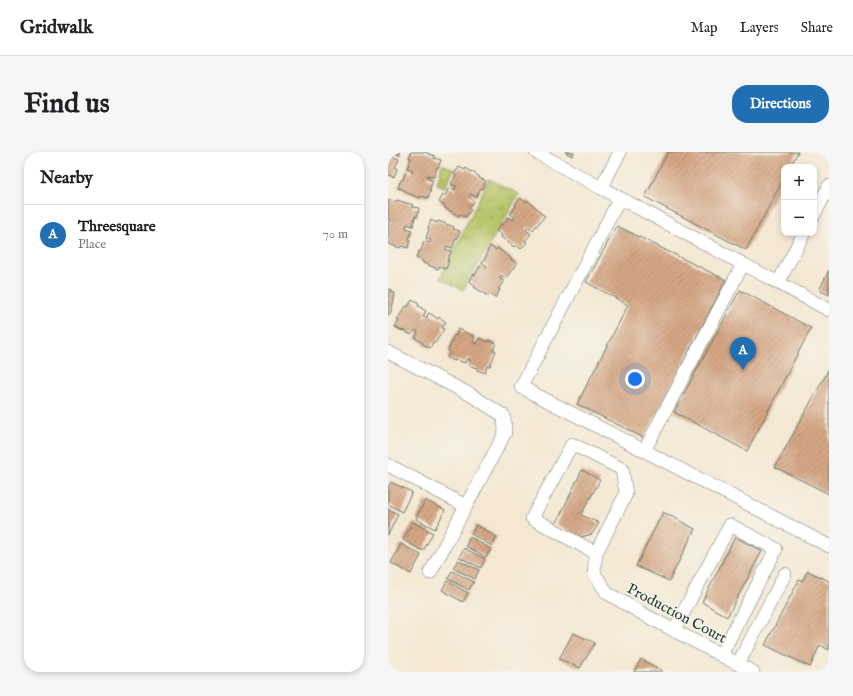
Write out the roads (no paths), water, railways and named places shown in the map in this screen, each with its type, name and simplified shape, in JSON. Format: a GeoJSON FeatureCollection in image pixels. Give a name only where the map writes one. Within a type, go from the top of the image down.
{"type":"FeatureCollection","features":[{"type":"Feature","properties":{"kind":"street"},"geometry":{"type":"LineString","coordinates":[[536,152],[829,310]]}},
{"type":"Feature","properties":{"kind":"street"},"geometry":{"type":"LineString","coordinates":[[601,188],[620,152]]}},
{"type":"Feature","properties":{"kind":"street"},"geometry":{"type":"LineString","coordinates":[[817,209],[829,186]]}},
{"type":"Feature","properties":{"kind":"street"},"geometry":{"type":"LineString","coordinates":[[620,198],[521,387],[829,546]]}},
{"type":"Feature","properties":{"kind":"street"},"geometry":{"type":"LineString","coordinates":[[778,283],[802,236]]}},
{"type":"Feature","properties":{"kind":"street"},"geometry":{"type":"LineString","coordinates":[[644,451],[743,264]]}},
{"type":"Feature","properties":{"kind":"street"},"geometry":{"type":"LineString","coordinates":[[388,352],[471,395],[504,416],[504,433],[430,573]]}},
{"type":"Feature","properties":{"kind":"street"},"geometry":{"type":"LineString","coordinates":[[572,444],[622,469],[626,494],[596,553],[532,518],[572,444]]}},
{"type":"Feature","properties":{"kind":"street"},"geometry":{"type":"LineString","coordinates":[[388,465],[466,506]]}},
{"type":"Feature","properties":{"kind":"street"},"geometry":{"type":"LineString","coordinates":[[674,630],[730,524],[776,549],[721,655]]}},
{"type":"Feature","properties":{"kind":"street","name":"Production Court"},"geometry":{"type":"LineString","coordinates":[[596,553],[594,573],[607,593],[753,672]]}},
{"type":"Feature","properties":{"kind":"street"},"geometry":{"type":"LineString","coordinates":[[738,664],[785,574]]}},
{"type":"Feature","properties":{"kind":"place","name":"Threesquare"},"geometry":{"type":"Point","coordinates":[743,370]}}]}
